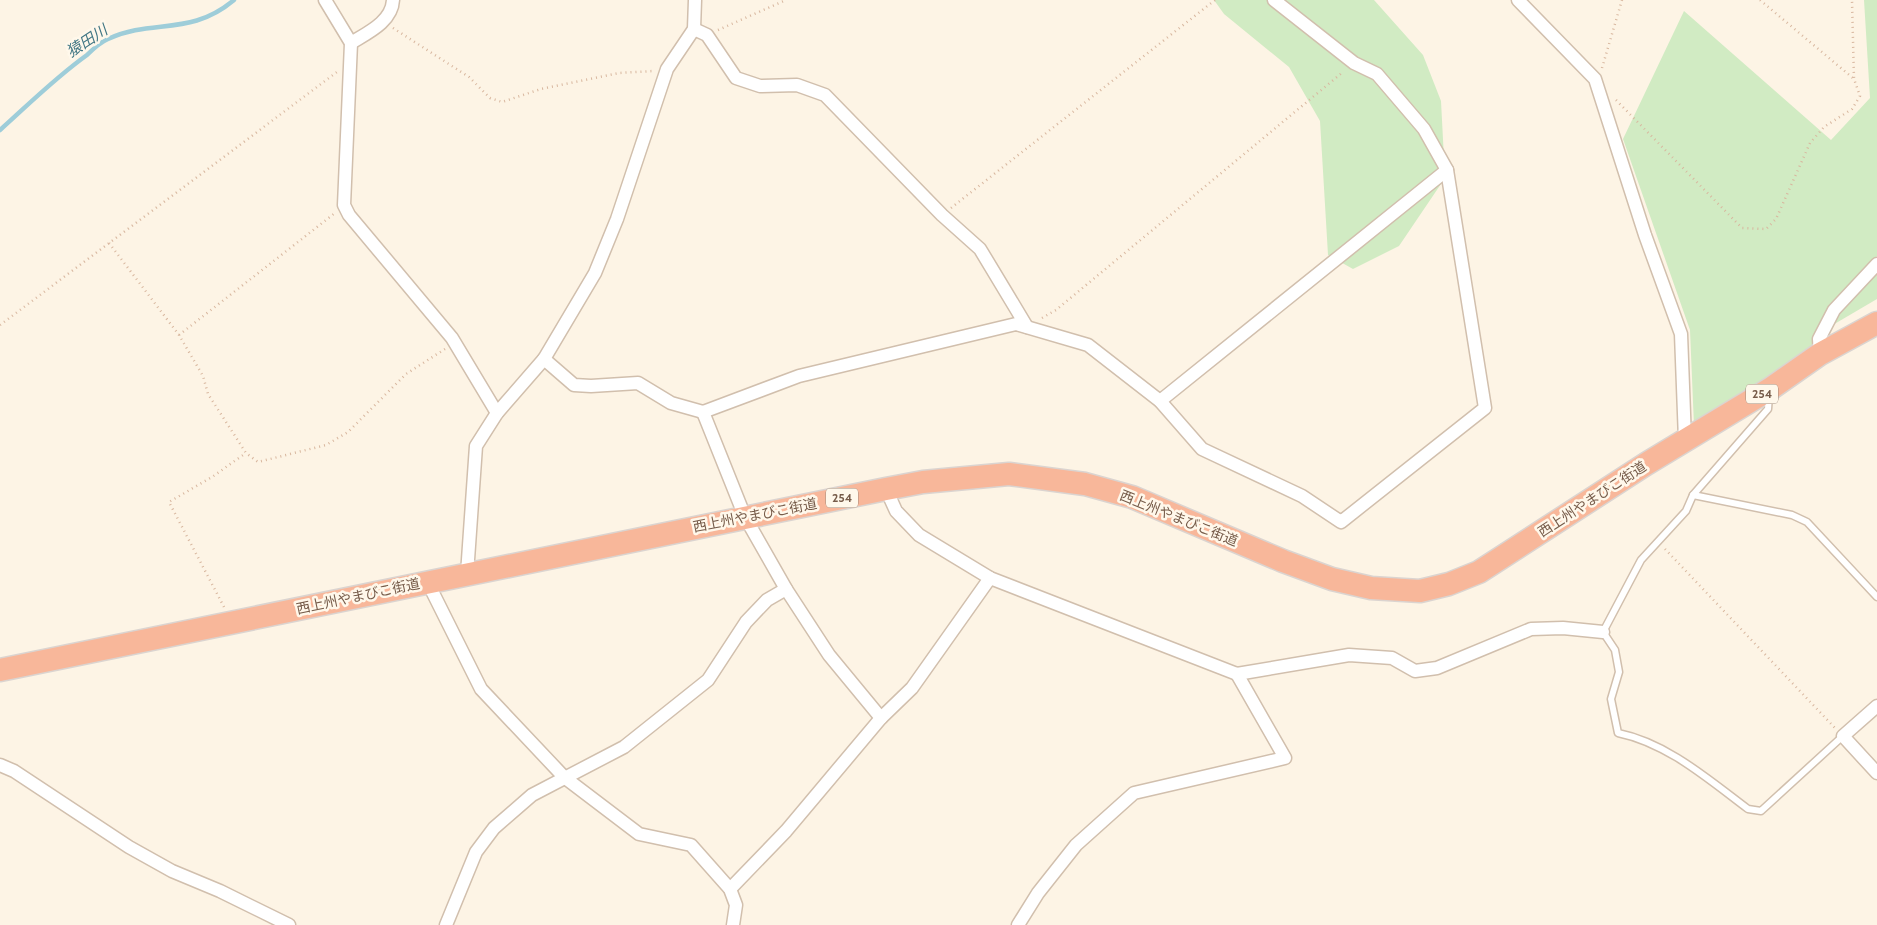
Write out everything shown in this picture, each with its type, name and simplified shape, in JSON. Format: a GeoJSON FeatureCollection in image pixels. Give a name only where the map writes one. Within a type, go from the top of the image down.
{"type":"FeatureCollection","features":[{"type":"Feature","properties":{"kind":"highway","name":"西上州やまびこ街道"},"geometry":{"type":"LineString","coordinates":[[0,670],[427,581],[923,482],[1008,474],[1085,484],[1132,497],[1283,561],[1332,579],[1371,588],[1420,591],[1449,584],[1478,572],[1685,440],[1770,389],[1820,354],[1877,322]]}},
{"type":"Feature","properties":{"kind":"street"},"geometry":{"type":"LineString","coordinates":[[326,0],[351,43],[344,205],[349,215],[455,342],[497,413]]}},
{"type":"Feature","properties":{"kind":"street"},"geometry":{"type":"LineString","coordinates":[[351,43],[383,22],[392,6],[392,0]]}},
{"type":"Feature","properties":{"kind":"street"},"geometry":{"type":"LineString","coordinates":[[468,574],[476,446],[497,413],[544,359],[596,273],[617,219],[667,70],[694,29],[695,0]]}},
{"type":"Feature","properties":{"kind":"street"},"geometry":{"type":"LineString","coordinates":[[544,359],[574,385],[591,386],[638,383],[672,403],[704,412],[799,376],[1016,324],[1088,346],[1160,401],[1202,449],[1302,496],[1341,522],[1485,408],[1447,170],[1424,129],[1377,74],[1354,63],[1274,0]]}},
{"type":"Feature","properties":{"kind":"street"},"geometry":{"type":"LineString","coordinates":[[1518,0],[1597,80],[1645,235],[1681,334],[1685,440]]}},
{"type":"Feature","properties":{"kind":"street"},"geometry":{"type":"LineString","coordinates":[[694,29],[707,35],[736,78],[760,86],[797,85],[825,95],[942,215],[980,249],[1027,327]]}},
{"type":"Feature","properties":{"kind":"street"},"geometry":{"type":"LineString","coordinates":[[1160,401],[1447,170]]}},
{"type":"Feature","properties":{"kind":"street"},"geometry":{"type":"LineString","coordinates":[[1820,354],[1819,339],[1834,310],[1877,264]]}},
{"type":"Feature","properties":{"kind":"street"},"geometry":{"type":"LineString","coordinates":[[704,412],[745,517],[786,589],[829,655],[881,718]]}},
{"type":"Feature","properties":{"kind":"street"},"geometry":{"type":"LineString","coordinates":[[886,490],[896,511],[919,535],[990,578],[1237,674],[1349,655],[1392,658],[1415,671],[1437,668],[1531,629],[1563,628],[1603,632]]}},
{"type":"Feature","properties":{"kind":"street"},"geometry":{"type":"LineString","coordinates":[[730,889],[786,831],[881,718],[912,688],[990,578]]}},
{"type":"Feature","properties":{"kind":"street"},"geometry":{"type":"LineString","coordinates":[[427,581],[480,689],[564,778],[639,834],[692,845],[730,889],[736,905],[733,925]]}},
{"type":"Feature","properties":{"kind":"street"},"geometry":{"type":"LineString","coordinates":[[446,925],[476,852],[494,828],[532,795],[624,747],[708,680],[746,622],[767,600],[786,589]]}},
{"type":"Feature","properties":{"kind":"street"},"geometry":{"type":"LineString","coordinates":[[1018,925],[1038,892],[1076,845],[1134,793],[1285,758],[1237,674]]}},
{"type":"Feature","properties":{"kind":"street"},"geometry":{"type":"LineString","coordinates":[[1877,706],[1842,736],[1877,773]]}},
{"type":"Feature","properties":{"kind":"street"},"geometry":{"type":"LineString","coordinates":[[0,765],[14,771],[154,861],[289,925]]}},
{"type":"Feature","properties":{"kind":"lane"},"geometry":{"type":"LineString","coordinates":[[1770,389],[1768,409],[1693,495],[1686,511],[1641,560],[1603,632],[1615,650],[1619,672],[1611,699],[1618,733],[1638,737],[1672,755],[1748,809],[1761,811],[1842,736]]}},
{"type":"Feature","properties":{"kind":"lane"},"geometry":{"type":"LineString","coordinates":[[1693,495],[1792,515],[1807,522],[1877,597]]}},
{"type":"Feature","properties":{"kind":"path"},"geometry":{"type":"LineString","coordinates":[[707,35],[786,0]]}},
{"type":"Feature","properties":{"kind":"path"},"geometry":{"type":"LineString","coordinates":[[942,215],[1215,0]]}},
{"type":"Feature","properties":{"kind":"path"},"geometry":{"type":"LineString","coordinates":[[1622,0],[1597,80],[1742,228],[1766,229],[1776,219],[1810,143],[1824,127],[1852,109],[1860,96],[1854,79],[1852,0]]}},
{"type":"Feature","properties":{"kind":"path"},"geometry":{"type":"LineString","coordinates":[[1760,0],[1854,79]]}},
{"type":"Feature","properties":{"kind":"path"},"geometry":{"type":"LineString","coordinates":[[383,22],[469,78],[490,98],[502,102],[541,89],[619,73],[667,70]]}},
{"type":"Feature","properties":{"kind":"path"},"geometry":{"type":"LineString","coordinates":[[0,325],[349,62]]}},
{"type":"Feature","properties":{"kind":"path"},"geometry":{"type":"LineString","coordinates":[[1027,327],[1056,310],[1354,63]]}},
{"type":"Feature","properties":{"kind":"path"},"geometry":{"type":"LineString","coordinates":[[179,335],[344,205]]}},
{"type":"Feature","properties":{"kind":"path"},"geometry":{"type":"LineString","coordinates":[[109,243],[179,335],[203,376],[208,394],[246,453],[258,462],[326,445],[348,432],[406,374],[455,342]]}},
{"type":"Feature","properties":{"kind":"path"},"geometry":{"type":"LineString","coordinates":[[231,622],[212,581],[169,502],[212,477],[246,453]]}},
{"type":"Feature","properties":{"kind":"path"},"geometry":{"type":"LineString","coordinates":[[1658,541],[1842,736]]}},
{"type":"Feature","properties":{"kind":"green space"},"geometry":{"type":"Polygon","coordinates":[[[1214,0],[1374,0],[1423,55],[1441,101],[1445,178],[1399,246],[1353,269],[1328,255],[1320,121],[1289,67],[1224,14],[1214,0]]]}},
{"type":"Feature","properties":{"kind":"green space"},"geometry":{"type":"Polygon","coordinates":[[[1864,0],[1877,0],[1877,256],[1832,304],[1824,317],[1810,354],[1694,426],[1690,330],[1623,139],[1684,11],[1831,140],[1870,98],[1864,0]]]}},
{"type":"Feature","properties":{"kind":"green space"},"geometry":{"type":"Polygon","coordinates":[[[1877,271],[1877,299],[1831,326],[1838,312],[1877,271]]]}},
{"type":"Feature","properties":{"kind":"waterway","name":"猿田川"},"geometry":{"type":"LineString","coordinates":[[0,130],[53,82],[105,40],[140,29],[171,26],[202,19],[234,0]]}}]}
